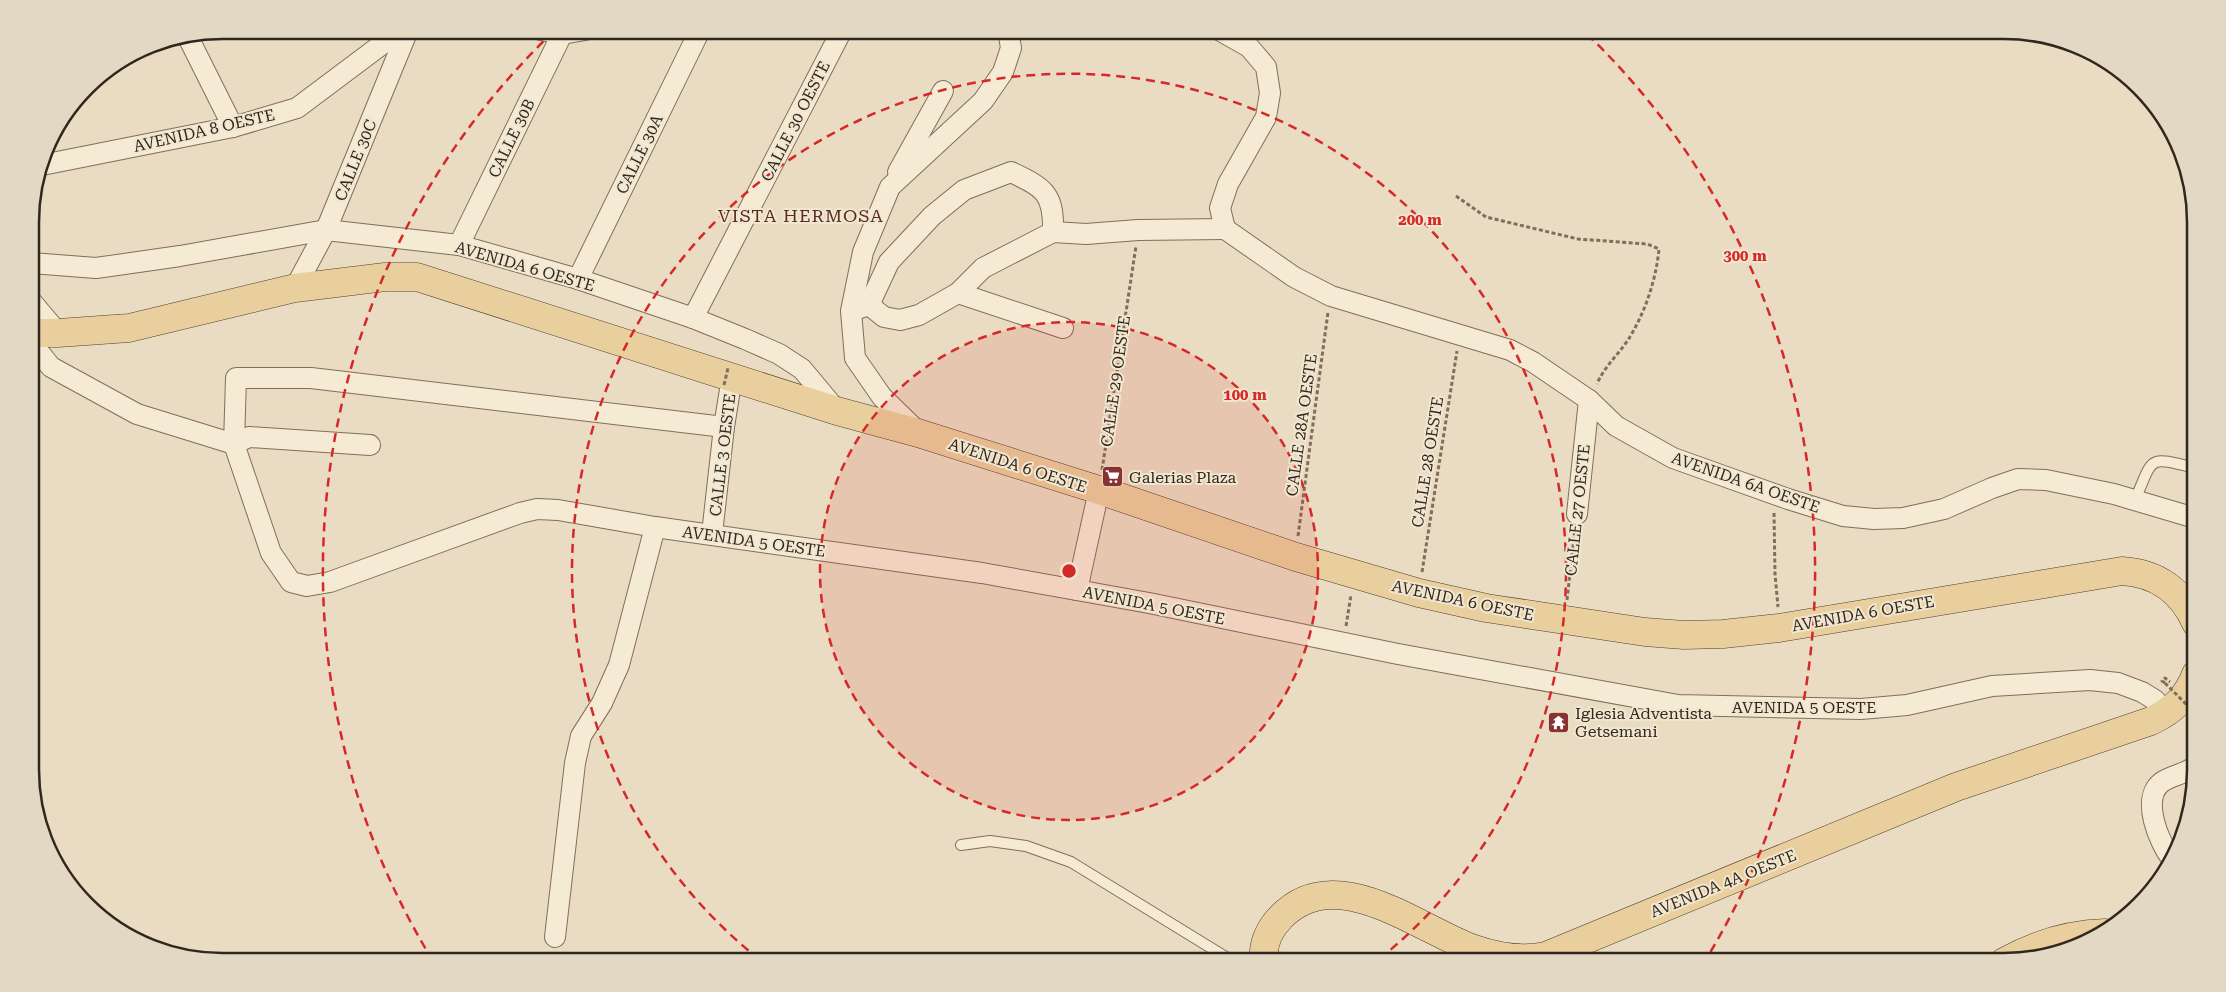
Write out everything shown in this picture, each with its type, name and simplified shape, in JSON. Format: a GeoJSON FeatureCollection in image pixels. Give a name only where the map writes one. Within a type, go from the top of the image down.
{"type":"FeatureCollection","features":[{"type":"Feature","properties":{"kind":"main road","name":"AVENIDA 6 OESTE"},"geometry":{"type":"LineString","coordinates":[[39,333],[129,328],[295,288],[386,277],[417,277],[728,377],[837,411],[918,433],[1099,490],[1296,558],[1419,593],[1486,608],[1565,621],[1684,635],[1723,634],[1779,628],[2109,572],[2140,573],[2165,583],[2184,601],[2187,606]]}},
{"type":"Feature","properties":{"kind":"main road","name":"AVENIDA 4A OESTE"},"geometry":{"type":"LineString","coordinates":[[1553,953],[1956,787],[2152,721],[2177,706],[2187,693]]}},
{"type":"Feature","properties":{"kind":"main road","name":"AVENIDA 4A OESTE"},"geometry":{"type":"LineString","coordinates":[[1264,953],[1268,934],[1284,914],[1309,899],[1334,894],[1374,902],[1486,953]]}},
{"type":"Feature","properties":{"kind":"main road"},"geometry":{"type":"LineString","coordinates":[[2024,952],[2059,939],[2080,936]]}},
{"type":"Feature","properties":{"kind":"street","name":"AVENIDA 8 OESTE"},"geometry":{"type":"LineString","coordinates":[[48,164],[233,126],[296,108],[388,39]]}},
{"type":"Feature","properties":{"kind":"street","name":"CALLE 30C"},"geometry":{"type":"LineString","coordinates":[[295,288],[326,230],[404,39]]}},
{"type":"Feature","properties":{"kind":"street","name":"CALLE 30B"},"geometry":{"type":"LineString","coordinates":[[459,245],[559,39]]}},
{"type":"Feature","properties":{"kind":"street","name":"CALLE 30A"},"geometry":{"type":"LineString","coordinates":[[578,279],[696,39]]}},
{"type":"Feature","properties":{"kind":"street","name":"CALLE 30 OESTE"},"geometry":{"type":"LineString","coordinates":[[693,318],[837,39]]}},
{"type":"Feature","properties":{"kind":"street"},"geometry":{"type":"LineString","coordinates":[[890,187],[984,101],[1003,72],[1010,48],[1009,39]]}},
{"type":"Feature","properties":{"kind":"street"},"geometry":{"type":"LineString","coordinates":[[859,308],[884,317],[900,320],[919,316],[958,294],[983,268],[1052,232],[1086,234],[1138,230],[1225,229],[1220,208],[1228,184],[1266,117],[1270,93],[1266,67],[1249,47],[1235,39]]}},
{"type":"Feature","properties":{"kind":"street"},"geometry":{"type":"LineString","coordinates":[[190,41],[233,126]]}},
{"type":"Feature","properties":{"kind":"street"},"geometry":{"type":"LineString","coordinates":[[918,433],[882,397],[855,358],[863,252],[890,187],[943,90]]}},
{"type":"Feature","properties":{"kind":"street"},"geometry":{"type":"LineString","coordinates":[[859,308],[889,262],[932,216],[964,190],[995,177],[1011,172],[1027,179],[1047,195],[1054,210],[1052,232]]}},
{"type":"Feature","properties":{"kind":"street","name":"AVENIDA 6A OESTE"},"geometry":{"type":"LineString","coordinates":[[1225,229],[1294,277],[1330,296],[1510,350],[1533,362],[1590,400],[1616,426],[1674,458],[1774,494],[1843,516],[1874,519],[1902,518],[1944,508],[2018,479],[2046,480],[2135,500],[2187,516]]}},
{"type":"Feature","properties":{"kind":"street","name":"AVENIDA 6 OESTE"},"geometry":{"type":"LineString","coordinates":[[39,264],[96,268],[180,256],[326,230],[459,245],[578,279],[693,318],[745,339],[787,359],[802,369],[837,411]]}},
{"type":"Feature","properties":{"kind":"street"},"geometry":{"type":"LineString","coordinates":[[958,294],[1063,328]]}},
{"type":"Feature","properties":{"kind":"street"},"geometry":{"type":"LineString","coordinates":[[39,310],[58,333]]}},
{"type":"Feature","properties":{"kind":"street"},"geometry":{"type":"LineString","coordinates":[[39,352],[51,367],[136,414],[234,444],[249,437],[370,445]]}},
{"type":"Feature","properties":{"kind":"street","name":"CALLE 3 OESTE"},"geometry":{"type":"LineString","coordinates":[[712,534],[728,377]]}},
{"type":"Feature","properties":{"kind":"street","name":"AVENIDA 5 OESTE"},"geometry":{"type":"LineString","coordinates":[[724,427],[311,378],[236,378],[234,444],[271,553],[291,582],[307,586],[330,582],[520,513],[538,509],[558,510],[655,527],[982,573],[1149,603],[1343,643],[1678,705],[1860,709],[1907,705],[1992,686],[2090,680],[2118,683],[2142,692],[2155,700],[2166,713]]}},
{"type":"Feature","properties":{"kind":"street","name":"CALLE 27 OESTE"},"geometry":{"type":"LineString","coordinates":[[1577,514],[1590,400]]}},
{"type":"Feature","properties":{"kind":"street"},"geometry":{"type":"LineString","coordinates":[[1077,590],[1099,490]]}},
{"type":"Feature","properties":{"kind":"street"},"geometry":{"type":"LineString","coordinates":[[555,937],[574,763],[581,736],[602,703],[619,665],[655,527]]}},
{"type":"Feature","properties":{"kind":"street"},"geometry":{"type":"LineString","coordinates":[[2167,853],[2154,826],[2152,796],[2156,787],[2163,781],[2187,769]]}},
{"type":"Feature","properties":{"kind":"lane"},"geometry":{"type":"LineString","coordinates":[[2135,500],[2150,466],[2154,462],[2162,460],[2187,466]]}},
{"type":"Feature","properties":{"kind":"lane"},"geometry":{"type":"LineString","coordinates":[[961,845],[990,841],[1026,846],[1071,862],[1218,953]]}},
{"type":"Feature","properties":{"kind":"path"},"geometry":{"type":"LineString","coordinates":[[1456,196],[1486,217],[1578,239],[1647,244],[1659,249],[1657,265],[1643,312],[1628,339],[1601,373],[1590,400]]}},
{"type":"Feature","properties":{"kind":"path","name":"CALLE 29 OESTE"},"geometry":{"type":"LineString","coordinates":[[1099,490],[1138,230]]}},
{"type":"Feature","properties":{"kind":"path","name":"CALLE 28A OESTE"},"geometry":{"type":"LineString","coordinates":[[1296,558],[1330,296]]}},
{"type":"Feature","properties":{"kind":"path","name":"CALLE 28 OESTE"},"geometry":{"type":"LineString","coordinates":[[1419,593],[1460,336]]}},
{"type":"Feature","properties":{"kind":"path"},"geometry":{"type":"LineString","coordinates":[[1774,494],[1775,574],[1779,628]]}},
{"type":"Feature","properties":{"kind":"path","name":"CALLE 27 OESTE"},"geometry":{"type":"LineString","coordinates":[[1565,621],[1577,514]]}},
{"type":"Feature","properties":{"kind":"path"},"geometry":{"type":"LineString","coordinates":[[1343,643],[1354,575]]}},
{"type":"Feature","properties":{"kind":"path"},"geometry":{"type":"LineString","coordinates":[[2170,683],[2165,678],[2162,681],[2187,705]]}},
{"type":"Feature","properties":{"kind":"place","name":"Galerias Plaza"},"geometry":{"type":"Point","coordinates":[1113,477]}},
{"type":"Feature","properties":{"kind":"place","name":"Iglesia Adventista Getsemani"},"geometry":{"type":"Point","coordinates":[1559,722]}},
{"type":"Feature","properties":{"kind":"district","name":"VISTA HERMOSA"},"geometry":{"type":"Point","coordinates":[801,216]}}]}
